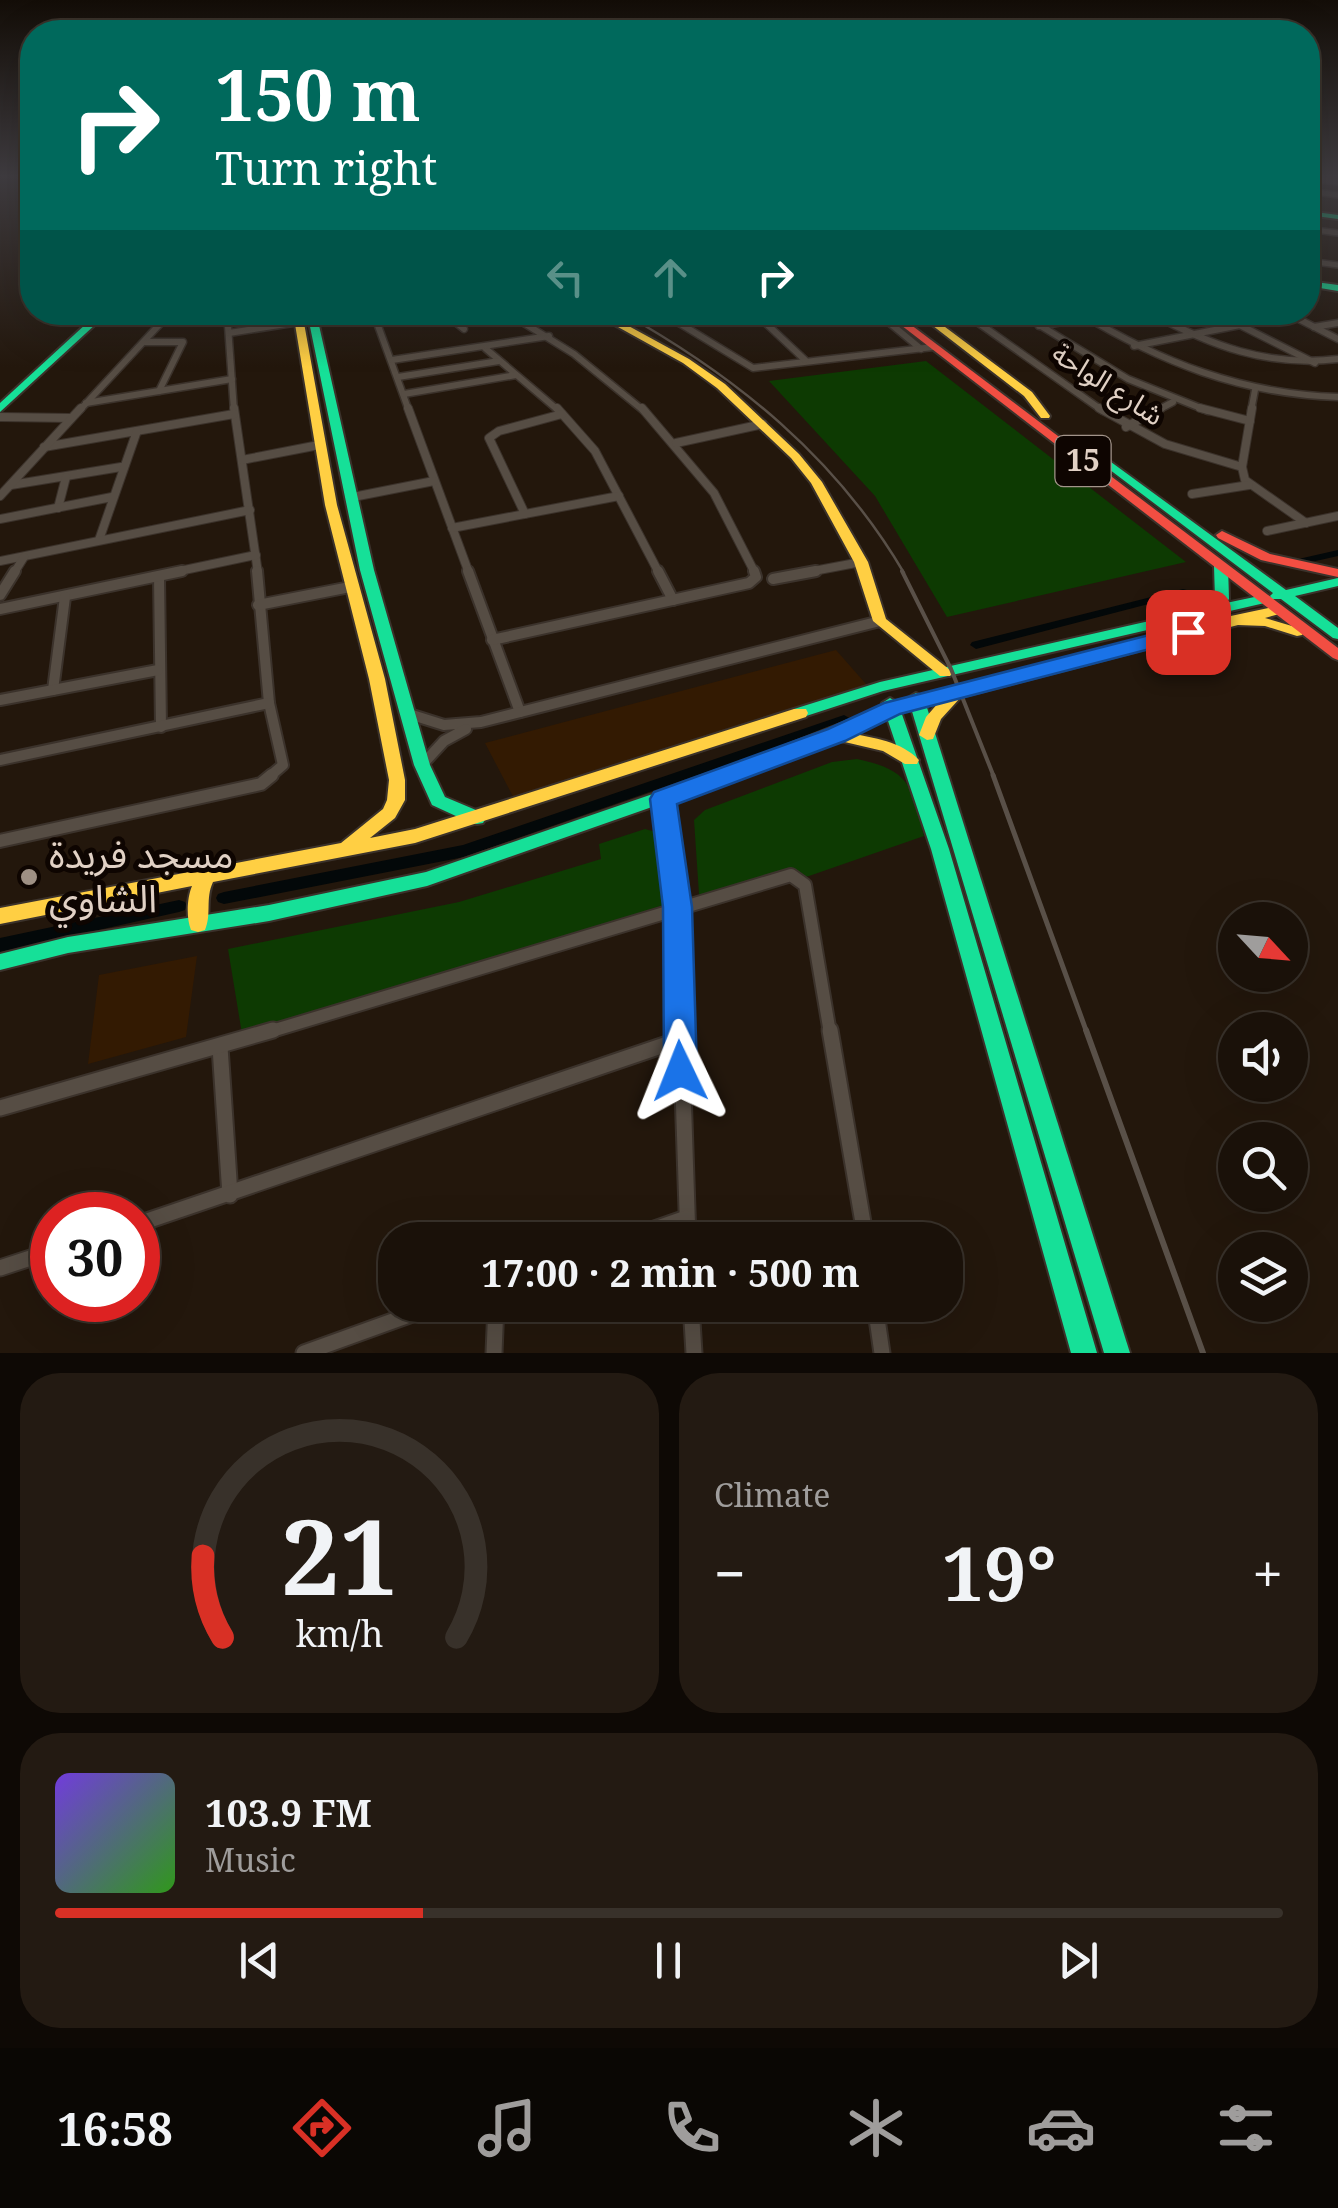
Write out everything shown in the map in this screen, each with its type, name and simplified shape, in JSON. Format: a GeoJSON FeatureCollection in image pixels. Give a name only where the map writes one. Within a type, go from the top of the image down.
{"type":"FeatureCollection","features":[{"type":"Feature","properties":{"kind":"main road"},"geometry":{"type":"LineString","coordinates":[[0,398],[79,325]]}},
{"type":"Feature","properties":{"kind":"main road"},"geometry":{"type":"LineString","coordinates":[[0,409],[91,325]]}},
{"type":"Feature","properties":{"kind":"main road"},"geometry":{"type":"LineString","coordinates":[[305,325],[422,765],[438,801],[477,818]]}},
{"type":"Feature","properties":{"kind":"main road"},"geometry":{"type":"LineString","coordinates":[[619,325],[686,361],[763,424],[816,482],[862,562],[880,621],[944,673]]}},
{"type":"Feature","properties":{"kind":"main road","name":"15"},"geometry":{"type":"LineString","coordinates":[[905,325],[927,348],[1264,599]]}},
{"type":"Feature","properties":{"kind":"main road","name":"15"},"geometry":{"type":"LineString","coordinates":[[908,325],[1045,416],[1150,494],[1338,655]]}},
{"type":"Feature","properties":{"kind":"main road"},"geometry":{"type":"LineString","coordinates":[[935,325],[1028,394],[1045,416]]}},
{"type":"Feature","properties":{"kind":"main road"},"geometry":{"type":"LineString","coordinates":[[318,373],[319,445],[397,780],[396,800],[368,834],[318,858]]}},
{"type":"Feature","properties":{"kind":"main road"},"geometry":{"type":"LineString","coordinates":[[1150,494],[1177,503],[1250,551],[1284,563],[1338,573]]}},
{"type":"Feature","properties":{"kind":"main road"},"geometry":{"type":"LineString","coordinates":[[1216,610],[1222,598],[1221,566]]}},
{"type":"Feature","properties":{"kind":"main road"},"geometry":{"type":"LineString","coordinates":[[0,962],[68,945],[269,913],[427,879],[663,799],[836,735],[892,708],[1231,620],[1280,602],[1335,592]]}},
{"type":"Feature","properties":{"kind":"main road"},"geometry":{"type":"LineString","coordinates":[[1297,605],[1335,592]]}},
{"type":"Feature","properties":{"kind":"main road"},"geometry":{"type":"LineString","coordinates":[[1322,624],[1318,608],[1335,592]]}},
{"type":"Feature","properties":{"kind":"main road"},"geometry":{"type":"LineString","coordinates":[[0,916],[208,875],[318,858],[477,818],[909,679],[1264,599],[1280,602]]}},
{"type":"Feature","properties":{"kind":"main road","name":"15"},"geometry":{"type":"LineString","coordinates":[[1280,602],[1297,605],[1338,635]]}},
{"type":"Feature","properties":{"kind":"main road"},"geometry":{"type":"LineString","coordinates":[[1231,620],[1276,624],[1321,642]]}},
{"type":"Feature","properties":{"kind":"main road"},"geometry":{"type":"LineString","coordinates":[[969,667],[984,687]]}},
{"type":"Feature","properties":{"kind":"main road"},"geometry":{"type":"LineString","coordinates":[[376,680],[399,676]]}},
{"type":"Feature","properties":{"kind":"main road"},"geometry":{"type":"LineString","coordinates":[[909,679],[1118,1353]]}},
{"type":"Feature","properties":{"kind":"main road"},"geometry":{"type":"LineString","coordinates":[[880,687],[911,760],[1084,1353]]}},
{"type":"Feature","properties":{"kind":"main road"},"geometry":{"type":"LineString","coordinates":[[927,735],[934,717],[954,695]]}},
{"type":"Feature","properties":{"kind":"main road"},"geometry":{"type":"LineString","coordinates":[[836,735],[888,747],[911,760]]}},
{"type":"Feature","properties":{"kind":"main road"},"geometry":{"type":"LineString","coordinates":[[198,924],[198,894],[208,875]]}},
{"type":"Feature","properties":{"kind":"street"},"geometry":{"type":"LineString","coordinates":[[1312,327],[1338,323]]}},
{"type":"Feature","properties":{"kind":"street"},"geometry":{"type":"LineString","coordinates":[[0,496],[159,325]]}},
{"type":"Feature","properties":{"kind":"street"},"geometry":{"type":"LineString","coordinates":[[0,841],[261,784],[282,765],[269,703],[256,555],[234,414],[229,325]]}},
{"type":"Feature","properties":{"kind":"street"},"geometry":{"type":"LineString","coordinates":[[230,333],[264,325]]}},
{"type":"Feature","properties":{"kind":"street"},"geometry":{"type":"LineString","coordinates":[[378,325],[520,712]]}},
{"type":"Feature","properties":{"kind":"street"},"geometry":{"type":"LineString","coordinates":[[459,325],[464,329]]}},
{"type":"Feature","properties":{"kind":"street"},"geometry":{"type":"LineString","coordinates":[[492,640],[749,583],[756,577],[720,500],[676,443],[614,383],[529,325]]}},
{"type":"Feature","properties":{"kind":"street"},"geometry":{"type":"LineString","coordinates":[[682,325],[746,366],[927,348]]}},
{"type":"Feature","properties":{"kind":"street"},"geometry":{"type":"LineString","coordinates":[[768,325],[806,360]]}},
{"type":"Feature","properties":{"kind":"street","name":"شارع الواحة"},"geometry":{"type":"LineString","coordinates":[[981,325],[1126,427],[1183,454],[1242,467]]}},
{"type":"Feature","properties":{"kind":"street"},"geometry":{"type":"LineString","coordinates":[[1039,326],[1045,325]]}},
{"type":"Feature","properties":{"kind":"street"},"geometry":{"type":"LineString","coordinates":[[1098,325],[1196,375],[1255,390],[1338,397]]}},
{"type":"Feature","properties":{"kind":"street"},"geometry":{"type":"LineString","coordinates":[[1172,325],[1241,358],[1274,364],[1338,359]]}},
{"type":"Feature","properties":{"kind":"street"},"geometry":{"type":"LineString","coordinates":[[1134,346],[1237,325]]}},
{"type":"Feature","properties":{"kind":"street"},"geometry":{"type":"LineString","coordinates":[[1244,325],[1316,362]]}},
{"type":"Feature","properties":{"kind":"street"},"geometry":{"type":"LineString","coordinates":[[1308,325],[1338,339]]}},
{"type":"Feature","properties":{"kind":"street"},"geometry":{"type":"LineString","coordinates":[[1039,326],[1107,372],[1173,402],[1250,421]]}},
{"type":"Feature","properties":{"kind":"street"},"geometry":{"type":"LineString","coordinates":[[392,360],[548,336]]}},
{"type":"Feature","properties":{"kind":"street"},"geometry":{"type":"LineString","coordinates":[[144,342],[184,342],[159,391]]}},
{"type":"Feature","properties":{"kind":"street"},"geometry":{"type":"LineString","coordinates":[[484,348],[562,414],[595,452],[673,600]]}},
{"type":"Feature","properties":{"kind":"street"},"geometry":{"type":"LineString","coordinates":[[398,376],[500,361]]}},
{"type":"Feature","properties":{"kind":"street"},"geometry":{"type":"LineString","coordinates":[[404,394],[516,375]]}},
{"type":"Feature","properties":{"kind":"street"},"geometry":{"type":"LineString","coordinates":[[86,404],[232,379]]}},
{"type":"Feature","properties":{"kind":"street"},"geometry":{"type":"LineString","coordinates":[[1255,390],[1242,467],[1249,485],[1306,522]]}},
{"type":"Feature","properties":{"kind":"street"},"geometry":{"type":"LineString","coordinates":[[1126,427],[1173,402]]}},
{"type":"Feature","properties":{"kind":"street"},"geometry":{"type":"LineString","coordinates":[[44,446],[234,414]]}},
{"type":"Feature","properties":{"kind":"street"},"geometry":{"type":"LineString","coordinates":[[525,514],[489,438],[499,431],[562,414]]}},
{"type":"Feature","properties":{"kind":"street"},"geometry":{"type":"LineString","coordinates":[[0,417],[71,418]]}},
{"type":"Feature","properties":{"kind":"street"},"geometry":{"type":"LineString","coordinates":[[676,443],[763,424]]}},
{"type":"Feature","properties":{"kind":"street"},"geometry":{"type":"LineString","coordinates":[[99,540],[136,431]]}},
{"type":"Feature","properties":{"kind":"street"},"geometry":{"type":"LineString","coordinates":[[242,460],[319,445]]}},
{"type":"Feature","properties":{"kind":"street"},"geometry":{"type":"LineString","coordinates":[[10,485],[121,466]]}},
{"type":"Feature","properties":{"kind":"street"},"geometry":{"type":"LineString","coordinates":[[58,508],[66,477]]}},
{"type":"Feature","properties":{"kind":"street"},"geometry":{"type":"LineString","coordinates":[[353,496],[434,481]]}},
{"type":"Feature","properties":{"kind":"street"},"geometry":{"type":"LineString","coordinates":[[1192,494],[1249,485]]}},
{"type":"Feature","properties":{"kind":"street"},"geometry":{"type":"LineString","coordinates":[[452,528],[620,496]]}},
{"type":"Feature","properties":{"kind":"street"},"geometry":{"type":"LineString","coordinates":[[0,519],[112,498]]}},
{"type":"Feature","properties":{"kind":"street"},"geometry":{"type":"LineString","coordinates":[[0,561],[250,510]]}},
{"type":"Feature","properties":{"kind":"street"},"geometry":{"type":"LineString","coordinates":[[1268,532],[1338,516]]}},
{"type":"Feature","properties":{"kind":"street"},"geometry":{"type":"LineString","coordinates":[[0,609],[256,555]]}},
{"type":"Feature","properties":{"kind":"street"},"geometry":{"type":"LineString","coordinates":[[0,595],[24,556]]}},
{"type":"Feature","properties":{"kind":"street"},"geometry":{"type":"LineString","coordinates":[[774,578],[862,562]]}},
{"type":"Feature","properties":{"kind":"street"},"geometry":{"type":"LineString","coordinates":[[158,578],[161,726]]}},
{"type":"Feature","properties":{"kind":"street"},"geometry":{"type":"LineString","coordinates":[[258,605],[350,587]]}},
{"type":"Feature","properties":{"kind":"street"},"geometry":{"type":"LineString","coordinates":[[53,690],[65,598]]}},
{"type":"Feature","properties":{"kind":"street"},"geometry":{"type":"LineString","coordinates":[[408,714],[444,725],[481,722],[880,621]]}},
{"type":"Feature","properties":{"kind":"street"},"geometry":{"type":"LineString","coordinates":[[0,700],[158,670]]}},
{"type":"Feature","properties":{"kind":"street"},"geometry":{"type":"LineString","coordinates":[[0,760],[269,703]]}},
{"type":"Feature","properties":{"kind":"street"},"geometry":{"type":"LineString","coordinates":[[422,765],[444,741],[481,722]]}},
{"type":"Feature","properties":{"kind":"street"},"geometry":{"type":"LineString","coordinates":[[663,799],[678,907],[686,1222]]}},
{"type":"Feature","properties":{"kind":"street"},"geometry":{"type":"LineString","coordinates":[[0,1108],[220,1048],[784,875],[803,881],[863,1222]]}},
{"type":"Feature","properties":{"kind":"street"},"geometry":{"type":"LineString","coordinates":[[160,1217],[679,1040]]}},
{"type":"Feature","properties":{"kind":"street"},"geometry":{"type":"LineString","coordinates":[[220,1048],[230,1195]]}},
{"type":"Feature","properties":{"kind":"street"},"geometry":{"type":"LineString","coordinates":[[675,1222],[686,1218]]}},
{"type":"Feature","properties":{"kind":"street"},"geometry":{"type":"LineString","coordinates":[[0,1268],[30,1258]]}},
{"type":"Feature","properties":{"kind":"street"},"geometry":{"type":"LineString","coordinates":[[304,1353],[391,1322]]}},
{"type":"Feature","properties":{"kind":"street"},"geometry":{"type":"LineString","coordinates":[[494,1353],[495,1322]]}},
{"type":"Feature","properties":{"kind":"street"},"geometry":{"type":"LineString","coordinates":[[692,1322],[694,1353]]}},
{"type":"Feature","properties":{"kind":"street"},"geometry":{"type":"LineString","coordinates":[[877,1322],[882,1353]]}},
{"type":"Feature","properties":{"kind":"shaded area"},"geometry":{"type":"Polygon","coordinates":[[[836,650],[873,692],[519,808],[485,743],[836,650]]]}},
{"type":"Feature","properties":{"kind":"shaded area"},"geometry":{"type":"Polygon","coordinates":[[[197,956],[186,1037],[88,1064],[99,975],[197,956]]]}},
{"type":"Feature","properties":{"kind":"green space"},"geometry":{"type":"Polygon","coordinates":[[[926,361],[1186,562],[947,617],[875,496],[769,381],[926,361]]]}},
{"type":"Feature","properties":{"kind":"green space"},"geometry":{"type":"Polygon","coordinates":[[[857,759],[889,769],[906,783],[924,836],[809,876],[711,903],[699,894],[694,820],[705,810],[832,762],[857,759]]]}},
{"type":"Feature","properties":{"kind":"green space"},"geometry":{"type":"Polygon","coordinates":[[[645,829],[663,834],[670,903],[243,1040],[228,949],[459,902],[601,859],[599,844],[645,829]]]}},
{"type":"Feature","properties":{"kind":"waterway"},"geometry":{"type":"LineString","coordinates":[[1298,562],[1338,553]]}},
{"type":"Feature","properties":{"kind":"waterway"},"geometry":{"type":"LineString","coordinates":[[976,645],[1183,592]]}},
{"type":"Feature","properties":{"kind":"waterway"},"geometry":{"type":"LineString","coordinates":[[224,898],[464,851],[844,719]]}},
{"type":"Feature","properties":{"kind":"waterway"},"geometry":{"type":"LineString","coordinates":[[0,945],[179,906]]}},
{"type":"Feature","properties":{"kind":"railway"},"geometry":{"type":"LineString","coordinates":[[643,325],[705,364],[780,423],[847,492],[904,573]]}},
{"type":"Feature","properties":{"kind":"railway"},"geometry":{"type":"LineString","coordinates":[[902,571],[951,669],[994,777]]}},
{"type":"Feature","properties":{"kind":"railway"},"geometry":{"type":"LineString","coordinates":[[993,775],[1087,1033]]}},
{"type":"Feature","properties":{"kind":"railway"},"geometry":{"type":"LineString","coordinates":[[1086,1030],[1203,1353]]}},
{"type":"Feature","properties":{"kind":"traffic: fast"},"geometry":{"type":"LineString","coordinates":[[1320,286],[1338,288]]}},
{"type":"Feature","properties":{"kind":"traffic: fast"},"geometry":{"type":"LineString","coordinates":[[0,409],[91,325]]}},
{"type":"Feature","properties":{"kind":"traffic: fast"},"geometry":{"type":"LineString","coordinates":[[314,325],[367,570],[422,765],[438,801],[477,818]]}},
{"type":"Feature","properties":{"kind":"traffic: fast"},"geometry":{"type":"LineString","coordinates":[[1085,446],[1338,635]]}},
{"type":"Feature","properties":{"kind":"traffic: fast"},"geometry":{"type":"LineString","coordinates":[[1216,610],[1222,599],[1221,566]]}},
{"type":"Feature","properties":{"kind":"traffic: fast"},"geometry":{"type":"LineString","coordinates":[[1277,596],[1338,582]]}},
{"type":"Feature","properties":{"kind":"traffic: fast"},"geometry":{"type":"LineString","coordinates":[[800,713],[880,687],[1264,599]]}},
{"type":"Feature","properties":{"kind":"traffic: fast"},"geometry":{"type":"LineString","coordinates":[[916,698],[1117,1353]]}},
{"type":"Feature","properties":{"kind":"traffic: fast"},"geometry":{"type":"LineString","coordinates":[[890,703],[940,849],[1084,1353]]}},
{"type":"Feature","properties":{"kind":"traffic: fast"},"geometry":{"type":"LineString","coordinates":[[0,962],[68,945],[269,913],[427,879],[740,770]]}},
{"type":"Feature","properties":{"kind":"traffic: slow"},"geometry":{"type":"LineString","coordinates":[[299,325],[331,505],[377,679],[397,780],[396,800],[389,813],[349,845]]}},
{"type":"Feature","properties":{"kind":"traffic: slow"},"geometry":{"type":"LineString","coordinates":[[619,325],[686,361],[721,386],[795,456],[816,482],[861,562],[880,621],[945,673]]}},
{"type":"Feature","properties":{"kind":"traffic: slow"},"geometry":{"type":"LineString","coordinates":[[936,325],[1028,394],[1045,416]]}},
{"type":"Feature","properties":{"kind":"traffic: slow"},"geometry":{"type":"LineString","coordinates":[[740,770],[893,709],[1278,610]]}},
{"type":"Feature","properties":{"kind":"traffic: slow"},"geometry":{"type":"LineString","coordinates":[[1231,620],[1266,622],[1297,632]]}},
{"type":"Feature","properties":{"kind":"traffic: slow"},"geometry":{"type":"LineString","coordinates":[[927,735],[934,717],[954,695]]}},
{"type":"Feature","properties":{"kind":"traffic: slow"},"geometry":{"type":"LineString","coordinates":[[0,916],[415,836],[800,713]]}},
{"type":"Feature","properties":{"kind":"traffic: slow"},"geometry":{"type":"LineString","coordinates":[[836,735],[888,747],[911,760]]}},
{"type":"Feature","properties":{"kind":"traffic: slow"},"geometry":{"type":"LineString","coordinates":[[198,924],[198,894],[207,875]]}},
{"type":"Feature","properties":{"kind":"traffic: jam"},"geometry":{"type":"LineString","coordinates":[[905,325],[1338,655]]}},
{"type":"Feature","properties":{"kind":"traffic: jam"},"geometry":{"type":"LineString","coordinates":[[1222,535],[1266,557],[1338,573]]}},
{"type":"Feature","properties":{"kind":"place","name":"مسجد فريدة الشاوي"},"geometry":{"type":"Point","coordinates":[29,877]}},
{"type":"Feature","properties":{"kind":"route"},"geometry":{"type":"LineString","coordinates":[[680,1071],[678,907],[663,799],[836,735],[892,708],[1188,632]]}}]}
